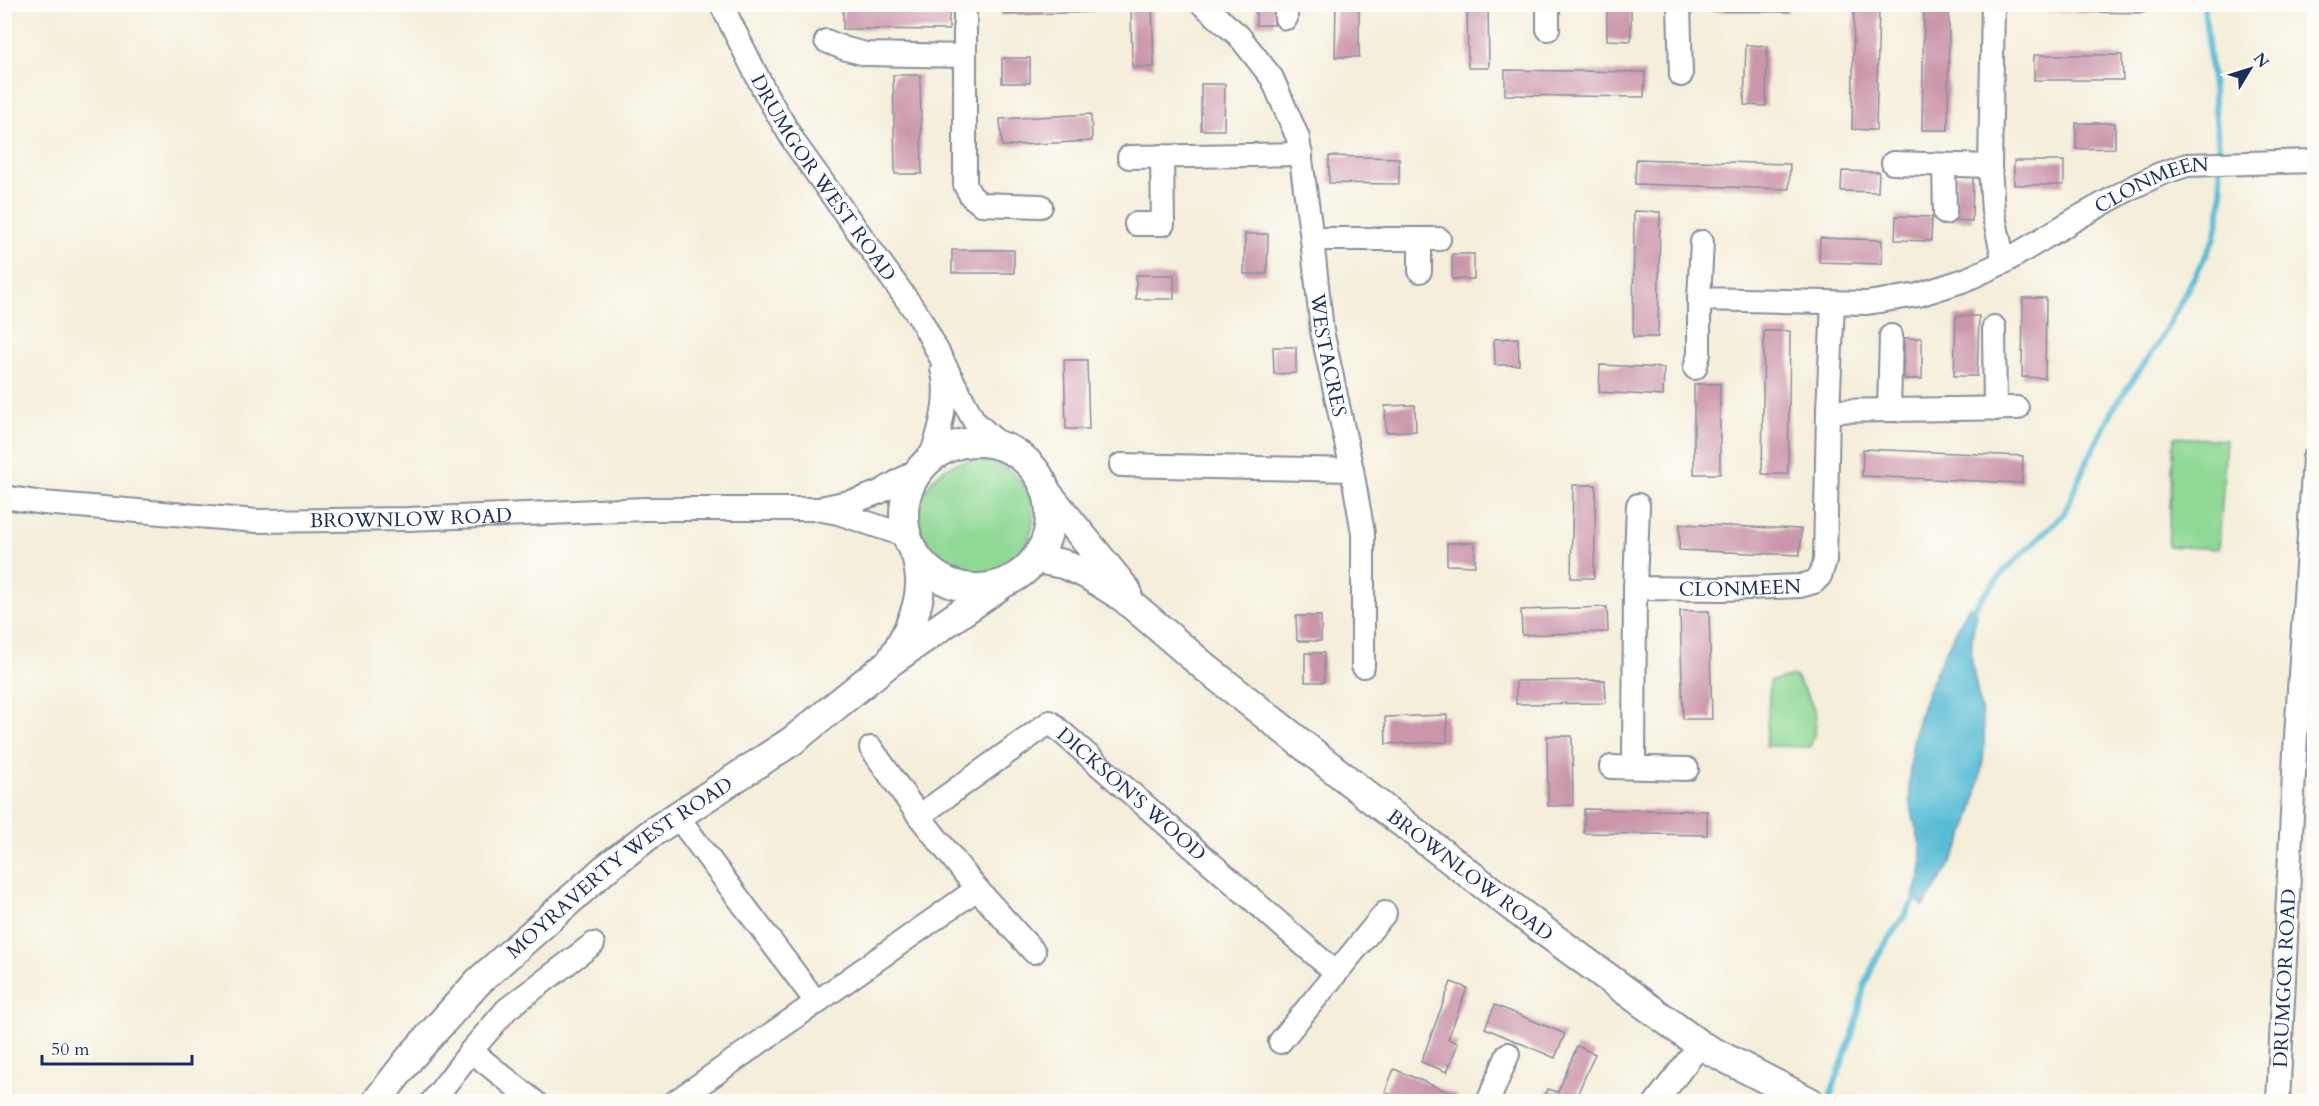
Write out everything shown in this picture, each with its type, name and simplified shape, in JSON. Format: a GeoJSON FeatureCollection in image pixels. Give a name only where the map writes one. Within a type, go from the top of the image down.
{"type":"FeatureCollection","features":[{"type":"Feature","properties":{"kind":"main road"},"geometry":{"type":"LineString","coordinates":[[983,442],[1001,446],[1022,456],[1038,473],[1048,494],[1051,516],[1047,539],[1037,559],[1021,575],[1001,585],[978,589],[955,585],[934,574],[912,547],[904,518],[905,500],[911,483],[926,463],[946,448],[964,443],[983,442]]}},
{"type":"Feature","properties":{"kind":"main road","name":"BROWNLOW ROAD"},"geometry":{"type":"LineString","coordinates":[[1048,494],[1150,621]]}},
{"type":"Feature","properties":{"kind":"main road","name":"MOYRAVERTY WEST ROAD"},"geometry":{"type":"LineString","coordinates":[[890,662],[904,639],[917,604],[921,585],[912,547]]}},
{"type":"Feature","properties":{"kind":"main road","name":"BROWNLOW ROAD"},"geometry":{"type":"LineString","coordinates":[[1037,559],[1063,564],[1086,574],[1124,598],[1206,668],[1481,883],[1700,1046],[1810,1101]]}},
{"type":"Feature","properties":{"kind":"main road","name":"MOYRAVERTY WEST ROAD"},"geometry":{"type":"LineString","coordinates":[[376,1101],[410,1058],[478,982],[605,869],[677,816],[792,741],[890,662],[1001,585]]}},
{"type":"Feature","properties":{"kind":"street","name":"DRUMGOR WEST ROAD"},"geometry":{"type":"LineString","coordinates":[[721,4],[766,94],[796,145],[920,318],[974,421],[1001,446]]}},
{"type":"Feature","properties":{"kind":"street"},"geometry":{"type":"LineString","coordinates":[[965,4],[965,185],[971,196],[981,204],[1041,207]]}},
{"type":"Feature","properties":{"kind":"street","name":"WESTACRES"},"geometry":{"type":"LineString","coordinates":[[1202,4],[1239,36],[1272,78],[1298,138],[1322,331],[1363,533],[1363,666]]}},
{"type":"Feature","properties":{"kind":"street"},"geometry":{"type":"LineString","coordinates":[[1548,4],[1548,29]]}},
{"type":"Feature","properties":{"kind":"street"},"geometry":{"type":"LineString","coordinates":[[1679,4],[1681,75]]}},
{"type":"Feature","properties":{"kind":"street"},"geometry":{"type":"LineString","coordinates":[[1993,4],[1990,166],[1993,212],[2004,262]]}},
{"type":"Feature","properties":{"kind":"street"},"geometry":{"type":"LineString","coordinates":[[826,41],[866,54],[965,56]]}},
{"type":"Feature","properties":{"kind":"street"},"geometry":{"type":"LineString","coordinates":[[1129,157],[1301,154]]}},
{"type":"Feature","properties":{"kind":"street"},"geometry":{"type":"LineString","coordinates":[[1137,224],[1163,224],[1162,156]]}},
{"type":"Feature","properties":{"kind":"street","name":"CLONMEEN"},"geometry":{"type":"LineString","coordinates":[[1699,299],[1867,303],[1918,295],[1965,280],[2004,262],[2135,186],[2187,165],[2314,161]]}},
{"type":"Feature","properties":{"kind":"street"},"geometry":{"type":"LineString","coordinates":[[1893,163],[1990,166]]}},
{"type":"Feature","properties":{"kind":"street"},"geometry":{"type":"LineString","coordinates":[[1944,165],[1945,213]]}},
{"type":"Feature","properties":{"kind":"street"},"geometry":{"type":"LineString","coordinates":[[1312,238],[1430,239],[1420,271]]}},
{"type":"Feature","properties":{"kind":"street"},"geometry":{"type":"LineString","coordinates":[[1695,368],[1699,354],[1702,242]]}},
{"type":"Feature","properties":{"kind":"street","name":"CLONMEEN"},"geometry":{"type":"LineString","coordinates":[[1635,588],[1724,589],[1800,586],[1814,582],[1820,576],[1825,561],[1833,303]]}},
{"type":"Feature","properties":{"kind":"street"},"geometry":{"type":"LineString","coordinates":[[1828,411],[2006,409],[1994,327]]}},
{"type":"Feature","properties":{"kind":"street"},"geometry":{"type":"LineString","coordinates":[[1889,410],[1891,336]]}},
{"type":"Feature","properties":{"kind":"street","name":"DRUMGOR WEST ROAD"},"geometry":{"type":"LineString","coordinates":[[926,463],[938,440],[943,408],[944,377],[935,347]]}},
{"type":"Feature","properties":{"kind":"street","name":"DRUMGOR ROAD"},"geometry":{"type":"LineString","coordinates":[[2278,1101],[2282,984],[2305,751],[2314,458]]}},
{"type":"Feature","properties":{"kind":"street","name":"BROWNLOW ROAD"},"geometry":{"type":"LineString","coordinates":[[818,509],[858,500],[880,492],[926,463]]}},
{"type":"Feature","properties":{"kind":"street"},"geometry":{"type":"LineString","coordinates":[[1121,465],[1352,470]]}},
{"type":"Feature","properties":{"kind":"street","name":"BROWNLOW ROAD"},"geometry":{"type":"LineString","coordinates":[[4,497],[43,504],[257,521],[408,519],[645,508],[818,509],[838,513],[912,547]]}},
{"type":"Feature","properties":{"kind":"street"},"geometry":{"type":"LineString","coordinates":[[1634,767],[1638,505]]}},
{"type":"Feature","properties":{"kind":"street","name":"DICKSON'S WOOD"},"geometry":{"type":"LineString","coordinates":[[919,816],[1050,722],[1336,973]]}},
{"type":"Feature","properties":{"kind":"street"},"geometry":{"type":"LineString","coordinates":[[871,748],[919,816],[977,890],[1034,952]]}},
{"type":"Feature","properties":{"kind":"street"},"geometry":{"type":"LineString","coordinates":[[1611,767],[1687,769]]}},
{"type":"Feature","properties":{"kind":"street"},"geometry":{"type":"LineString","coordinates":[[677,816],[817,1003]]}},
{"type":"Feature","properties":{"kind":"street"},"geometry":{"type":"LineString","coordinates":[[675,1101],[977,890]]}},
{"type":"Feature","properties":{"kind":"street"},"geometry":{"type":"LineString","coordinates":[[1280,1042],[1385,913]]}},
{"type":"Feature","properties":{"kind":"street"},"geometry":{"type":"LineString","coordinates":[[432,1101],[507,1009],[594,944]]}},
{"type":"Feature","properties":{"kind":"street"},"geometry":{"type":"LineString","coordinates":[[1656,1101],[1700,1046]]}},
{"type":"Feature","properties":{"kind":"street"},"geometry":{"type":"LineString","coordinates":[[471,1051],[535,1101]]}},
{"type":"Feature","properties":{"kind":"street"},"geometry":{"type":"LineString","coordinates":[[1488,1101],[1508,1054]]}},
{"type":"Feature","properties":{"kind":"green space"},"geometry":{"type":"Polygon","coordinates":[[[2174,437],[2226,440],[2219,549],[2168,546],[2174,437]]]}},
{"type":"Feature","properties":{"kind":"green space"},"geometry":{"type":"Polygon","coordinates":[[[976,460],[998,464],[1017,476],[1029,495],[1033,517],[1029,539],[1017,558],[998,570],[976,574],[954,570],[935,558],[923,539],[919,517],[923,495],[935,476],[954,464],[976,460]]]}},
{"type":"Feature","properties":{"kind":"green space"},"geometry":{"type":"Polygon","coordinates":[[[1795,676],[1811,702],[1816,717],[1810,747],[1766,746],[1770,681],[1795,676]]]}},
{"type":"Feature","properties":{"kind":"water"},"geometry":{"type":"Polygon","coordinates":[[[1969,606],[1977,614],[1973,630],[1972,656],[1984,729],[1983,763],[1972,814],[1960,845],[1944,875],[1923,906],[1913,895],[1922,863],[1910,796],[1912,748],[1922,706],[1930,685],[1969,606]]]}},
{"type":"Feature","properties":{"kind":"building"},"geometry":{"type":"Polygon","coordinates":[[[843,4],[949,4],[949,30],[843,29],[843,4]]]}},
{"type":"Feature","properties":{"kind":"building"},"geometry":{"type":"Polygon","coordinates":[[[1003,4],[1092,4],[1092,12],[1003,15],[1003,4]]]}},
{"type":"Feature","properties":{"kind":"building"},"geometry":{"type":"Polygon","coordinates":[[[1131,4],[1152,4],[1154,67],[1132,67],[1131,4]]]}},
{"type":"Feature","properties":{"kind":"building"},"geometry":{"type":"Polygon","coordinates":[[[1256,4],[1274,4],[1274,25],[1256,25],[1256,4]]]}},
{"type":"Feature","properties":{"kind":"building"},"geometry":{"type":"Polygon","coordinates":[[[1607,4],[1631,4],[1631,41],[1607,40],[1607,4]]]}},
{"type":"Feature","properties":{"kind":"building"},"geometry":{"type":"Polygon","coordinates":[[[1698,4],[1789,4],[1789,12],[1698,11],[1698,4]]]}},
{"type":"Feature","properties":{"kind":"building"},"geometry":{"type":"Polygon","coordinates":[[[1854,4],[1879,4],[1876,130],[1852,129],[1854,4]]]}},
{"type":"Feature","properties":{"kind":"building"},"geometry":{"type":"Polygon","coordinates":[[[1924,4],[1949,4],[1948,130],[1922,130],[1924,4]]]}},
{"type":"Feature","properties":{"kind":"building"},"geometry":{"type":"Polygon","coordinates":[[[2031,4],[2144,4],[2144,13],[2031,11],[2031,4]]]}},
{"type":"Feature","properties":{"kind":"building"},"geometry":{"type":"Polygon","coordinates":[[[1336,5],[1359,5],[1359,57],[1335,57],[1336,5]]]}},
{"type":"Feature","properties":{"kind":"building"},"geometry":{"type":"Polygon","coordinates":[[[1467,5],[1488,5],[1489,68],[1468,68],[1467,5]]]}},
{"type":"Feature","properties":{"kind":"building"},"geometry":{"type":"Polygon","coordinates":[[[1746,45],[1767,46],[1766,106],[1744,105],[1746,45]]]}},
{"type":"Feature","properties":{"kind":"building"},"geometry":{"type":"Polygon","coordinates":[[[2034,55],[2122,55],[2123,80],[2034,80],[2034,55]]]}},
{"type":"Feature","properties":{"kind":"building"},"geometry":{"type":"Polygon","coordinates":[[[1002,58],[1030,58],[1030,83],[1002,83],[1002,58]]]}},
{"type":"Feature","properties":{"kind":"building"},"geometry":{"type":"Polygon","coordinates":[[[1505,70],[1645,72],[1644,97],[1505,95],[1505,70]]]}},
{"type":"Feature","properties":{"kind":"building"},"geometry":{"type":"Polygon","coordinates":[[[893,75],[920,75],[922,174],[895,174],[893,75]]]}},
{"type":"Feature","properties":{"kind":"building"},"geometry":{"type":"Polygon","coordinates":[[[1201,84],[1225,84],[1224,130],[1201,130],[1201,84]]]}},
{"type":"Feature","properties":{"kind":"building"},"geometry":{"type":"Polygon","coordinates":[[[1091,114],[1092,141],[1002,146],[1000,119],[1091,114]]]}},
{"type":"Feature","properties":{"kind":"building"},"geometry":{"type":"Polygon","coordinates":[[[2076,123],[2115,123],[2115,148],[2076,149],[2076,123]]]}},
{"type":"Feature","properties":{"kind":"building"},"geometry":{"type":"Polygon","coordinates":[[[1329,156],[1399,158],[1399,184],[1329,183],[1329,156]]]}},
{"type":"Feature","properties":{"kind":"building"},"geometry":{"type":"Polygon","coordinates":[[[1636,159],[1790,164],[1789,189],[1635,184],[1636,159]]]}},
{"type":"Feature","properties":{"kind":"building"},"geometry":{"type":"Polygon","coordinates":[[[2014,161],[2064,161],[2064,185],[2014,185],[2014,161]]]}},
{"type":"Feature","properties":{"kind":"building"},"geometry":{"type":"Polygon","coordinates":[[[1842,171],[1879,172],[1878,192],[1841,191],[1842,171]]]}},
{"type":"Feature","properties":{"kind":"building"},"geometry":{"type":"Polygon","coordinates":[[[1956,175],[1973,176],[1972,221],[1955,220],[1956,175]]]}},
{"type":"Feature","properties":{"kind":"building"},"geometry":{"type":"Polygon","coordinates":[[[1634,211],[1660,212],[1658,337],[1633,337],[1634,211]]]}},
{"type":"Feature","properties":{"kind":"building"},"geometry":{"type":"Polygon","coordinates":[[[1896,216],[1932,217],[1931,241],[1895,240],[1896,216]]]}},
{"type":"Feature","properties":{"kind":"building"},"geometry":{"type":"Polygon","coordinates":[[[1245,234],[1268,234],[1267,274],[1244,274],[1245,234]]]}},
{"type":"Feature","properties":{"kind":"building"},"geometry":{"type":"Polygon","coordinates":[[[1820,238],[1882,240],[1882,264],[1819,262],[1820,238]]]}},
{"type":"Feature","properties":{"kind":"building"},"geometry":{"type":"Polygon","coordinates":[[[952,250],[1014,250],[1014,273],[952,273],[952,250]]]}},
{"type":"Feature","properties":{"kind":"building"},"geometry":{"type":"Polygon","coordinates":[[[1452,254],[1474,254],[1474,279],[1452,279],[1452,254]]]}},
{"type":"Feature","properties":{"kind":"building"},"geometry":{"type":"Polygon","coordinates":[[[1136,275],[1174,275],[1174,299],[1136,299],[1136,275]]]}},
{"type":"Feature","properties":{"kind":"building"},"geometry":{"type":"Polygon","coordinates":[[[2023,298],[2046,298],[2045,378],[2022,377],[2023,298]]]}},
{"type":"Feature","properties":{"kind":"building"},"geometry":{"type":"Polygon","coordinates":[[[1956,316],[1979,316],[1977,376],[1954,376],[1956,316]]]}},
{"type":"Feature","properties":{"kind":"building"},"geometry":{"type":"Polygon","coordinates":[[[1764,331],[1790,331],[1788,474],[1762,474],[1764,331]]]}},
{"type":"Feature","properties":{"kind":"building"},"geometry":{"type":"Polygon","coordinates":[[[1518,338],[1519,365],[1495,365],[1494,339],[1518,338]]]}},
{"type":"Feature","properties":{"kind":"building"},"geometry":{"type":"Polygon","coordinates":[[[1904,338],[1922,338],[1922,379],[1904,379],[1904,338]]]}},
{"type":"Feature","properties":{"kind":"building"},"geometry":{"type":"Polygon","coordinates":[[[1273,347],[1296,347],[1296,373],[1274,374],[1273,347]]]}},
{"type":"Feature","properties":{"kind":"building"},"geometry":{"type":"Polygon","coordinates":[[[1064,360],[1087,360],[1089,429],[1066,429],[1064,360]]]}},
{"type":"Feature","properties":{"kind":"building"},"geometry":{"type":"Polygon","coordinates":[[[1600,365],[1664,368],[1663,396],[1599,392],[1600,365]]]}},
{"type":"Feature","properties":{"kind":"building"},"geometry":{"type":"Polygon","coordinates":[[[1694,384],[1720,384],[1720,474],[1694,474],[1694,384]]]}},
{"type":"Feature","properties":{"kind":"building"},"geometry":{"type":"Polygon","coordinates":[[[1415,405],[1416,431],[1386,432],[1385,406],[1415,405]]]}},
{"type":"Feature","properties":{"kind":"building"},"geometry":{"type":"Polygon","coordinates":[[[1863,449],[2023,456],[2022,483],[1862,476],[1863,449]]]}},
{"type":"Feature","properties":{"kind":"building"},"geometry":{"type":"Polygon","coordinates":[[[1573,485],[1596,485],[1594,578],[1571,578],[1573,485]]]}},
{"type":"Feature","properties":{"kind":"building"},"geometry":{"type":"Polygon","coordinates":[[[1680,524],[1801,529],[1800,555],[1679,550],[1680,524]]]}},
{"type":"Feature","properties":{"kind":"building"},"geometry":{"type":"Polygon","coordinates":[[[1447,543],[1475,543],[1475,566],[1447,565],[1447,543]]]}},
{"type":"Feature","properties":{"kind":"building"},"geometry":{"type":"Polygon","coordinates":[[[1607,607],[1608,632],[1522,635],[1521,610],[1607,607]]]}},
{"type":"Feature","properties":{"kind":"building"},"geometry":{"type":"Polygon","coordinates":[[[1680,611],[1709,611],[1712,719],[1683,719],[1680,611]]]}},
{"type":"Feature","properties":{"kind":"building"},"geometry":{"type":"Polygon","coordinates":[[[1296,616],[1321,616],[1321,641],[1297,641],[1296,616]]]}},
{"type":"Feature","properties":{"kind":"building"},"geometry":{"type":"Polygon","coordinates":[[[1305,653],[1324,653],[1324,682],[1305,682],[1305,653]]]}},
{"type":"Feature","properties":{"kind":"building"},"geometry":{"type":"Polygon","coordinates":[[[1605,680],[1606,703],[1516,704],[1516,681],[1605,680]]]}},
{"type":"Feature","properties":{"kind":"building"},"geometry":{"type":"Polygon","coordinates":[[[1447,715],[1447,742],[1386,744],[1385,717],[1447,715]]]}},
{"type":"Feature","properties":{"kind":"building"},"geometry":{"type":"Polygon","coordinates":[[[1547,736],[1572,736],[1573,805],[1548,806],[1547,736]]]}},
{"type":"Feature","properties":{"kind":"building"},"geometry":{"type":"Polygon","coordinates":[[[1584,809],[1707,811],[1707,835],[1584,833],[1584,809]]]}},
{"type":"Feature","properties":{"kind":"building"},"geometry":{"type":"Polygon","coordinates":[[[1451,982],[1467,988],[1448,1039],[1458,1043],[1447,1072],[1421,1062],[1451,982]]]}},
{"type":"Feature","properties":{"kind":"building"},"geometry":{"type":"Polygon","coordinates":[[[1495,1005],[1565,1034],[1555,1058],[1485,1028],[1495,1005]]]}},
{"type":"Feature","properties":{"kind":"building"},"geometry":{"type":"Polygon","coordinates":[[[1577,1046],[1595,1054],[1574,1102],[1543,1102],[1548,1089],[1558,1092],[1577,1046]]]}},
{"type":"Feature","properties":{"kind":"building"},"geometry":{"type":"Polygon","coordinates":[[[1394,1069],[1458,1096],[1455,1102],[1408,1102],[1385,1092],[1394,1069]]]}},
{"type":"Feature","properties":{"kind":"waterway"},"geometry":{"type":"LineString","coordinates":[[2204,4],[2220,158]]}},
{"type":"Feature","properties":{"kind":"waterway"},"geometry":{"type":"LineString","coordinates":[[1969,618],[1974,607],[2003,572],[2064,514],[2084,467],[2116,404],[2158,344],[2215,238],[2222,200],[2220,168]]}},
{"type":"Feature","properties":{"kind":"waterway"},"geometry":{"type":"LineString","coordinates":[[1828,1102],[1856,1024],[1864,986],[1878,955],[1920,892]]}}]}
